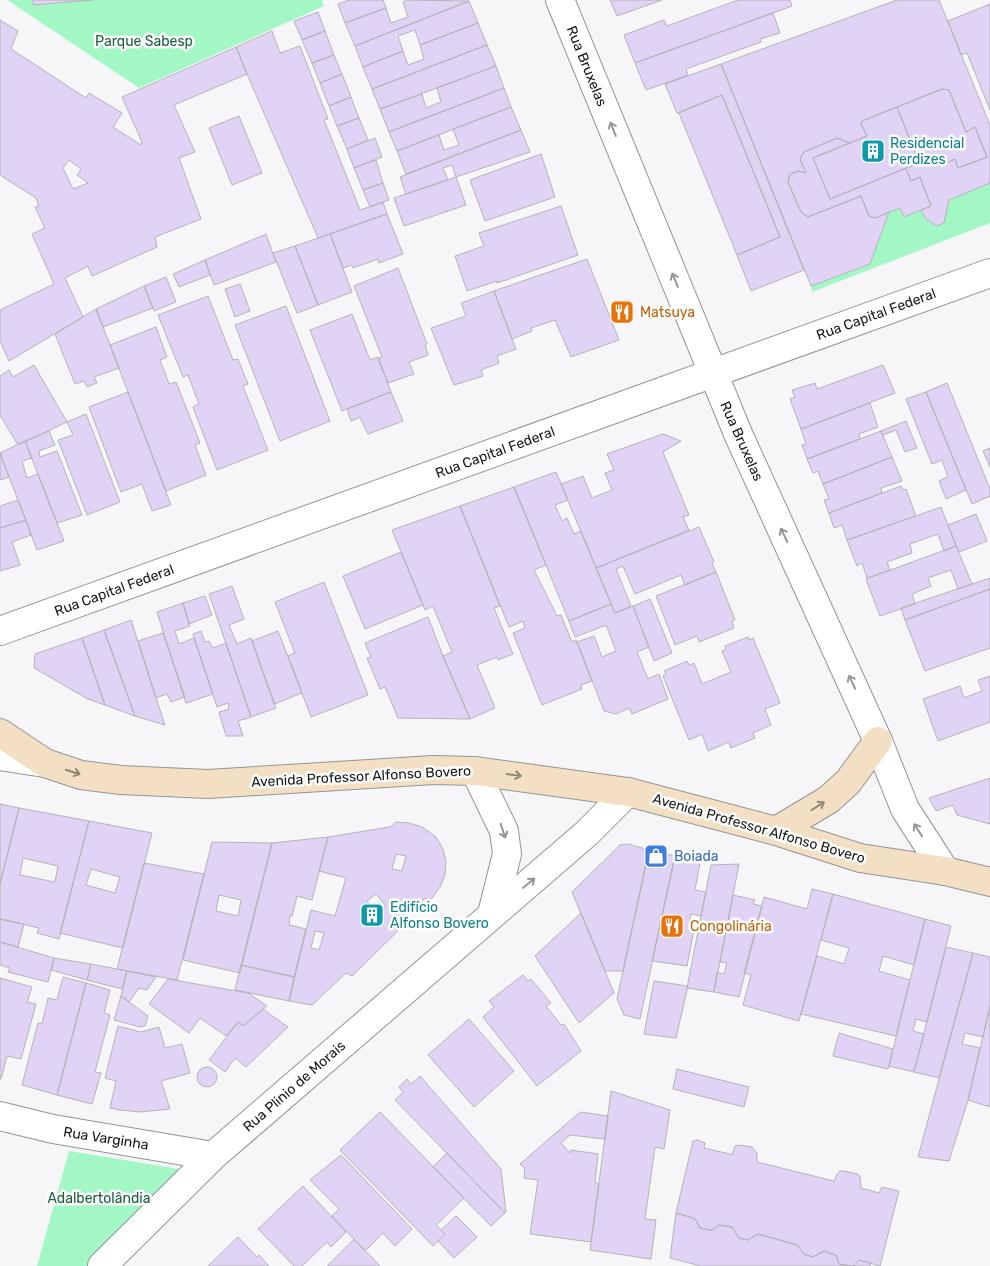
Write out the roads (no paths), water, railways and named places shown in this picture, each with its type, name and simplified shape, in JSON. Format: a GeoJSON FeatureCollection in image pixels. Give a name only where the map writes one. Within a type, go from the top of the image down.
{"type":"FeatureCollection","features":[{"type":"Feature","properties":{"kind":"main road","name":"Avenida Professor Alfonso Bovero"},"geometry":{"type":"LineString","coordinates":[[0,733],[45,763],[81,775],[121,780],[208,784],[433,770],[475,771],[628,792],[776,831],[860,858],[944,871],[990,882]]}},
{"type":"Feature","properties":{"kind":"main road"},"geometry":{"type":"LineString","coordinates":[[776,831],[828,800],[848,782],[878,741]]}},
{"type":"Feature","properties":{"kind":"street","name":"Rua Bruxelas"},"geometry":{"type":"LineString","coordinates":[[560,0],[739,436],[878,741],[905,809],[944,871]]}},
{"type":"Feature","properties":{"kind":"street","name":"Rua Capital Federal"},"geometry":{"type":"LineString","coordinates":[[0,631],[990,273]]}},
{"type":"Feature","properties":{"kind":"street"},"geometry":{"type":"LineString","coordinates":[[0,756],[45,763]]}},
{"type":"Feature","properties":{"kind":"street"},"geometry":{"type":"LineString","coordinates":[[475,771],[504,831],[507,854],[492,914]]}},
{"type":"Feature","properties":{"kind":"street","name":"Rua Plinio de Morais"},"geometry":{"type":"LineString","coordinates":[[102,1266],[213,1156],[587,833],[628,792]]}},
{"type":"Feature","properties":{"kind":"street","name":"Rua Varginha"},"geometry":{"type":"LineString","coordinates":[[0,1116],[54,1129],[213,1156]]}},
{"type":"Feature","properties":{"kind":"place","name":"Residencial Perdizes"},"geometry":{"type":"Point","coordinates":[873,151]}},
{"type":"Feature","properties":{"kind":"place","name":"Matsuya"},"geometry":{"type":"Point","coordinates":[622,312]}},
{"type":"Feature","properties":{"kind":"place","name":"Boiada"},"geometry":{"type":"Point","coordinates":[656,856]}},
{"type":"Feature","properties":{"kind":"place","name":"Edifício Alfonso Bovero"},"geometry":{"type":"Point","coordinates":[372,915]}},
{"type":"Feature","properties":{"kind":"place","name":"Congolinária"},"geometry":{"type":"Point","coordinates":[672,926]}},
{"type":"Feature","properties":{"kind":"park label","name":"Parque Sabesp"},"geometry":{"type":"Point","coordinates":[144,41]}},
{"type":"Feature","properties":{"kind":"park label","name":"Adalbertolândia"},"geometry":{"type":"Point","coordinates":[99,1198]}}]}
